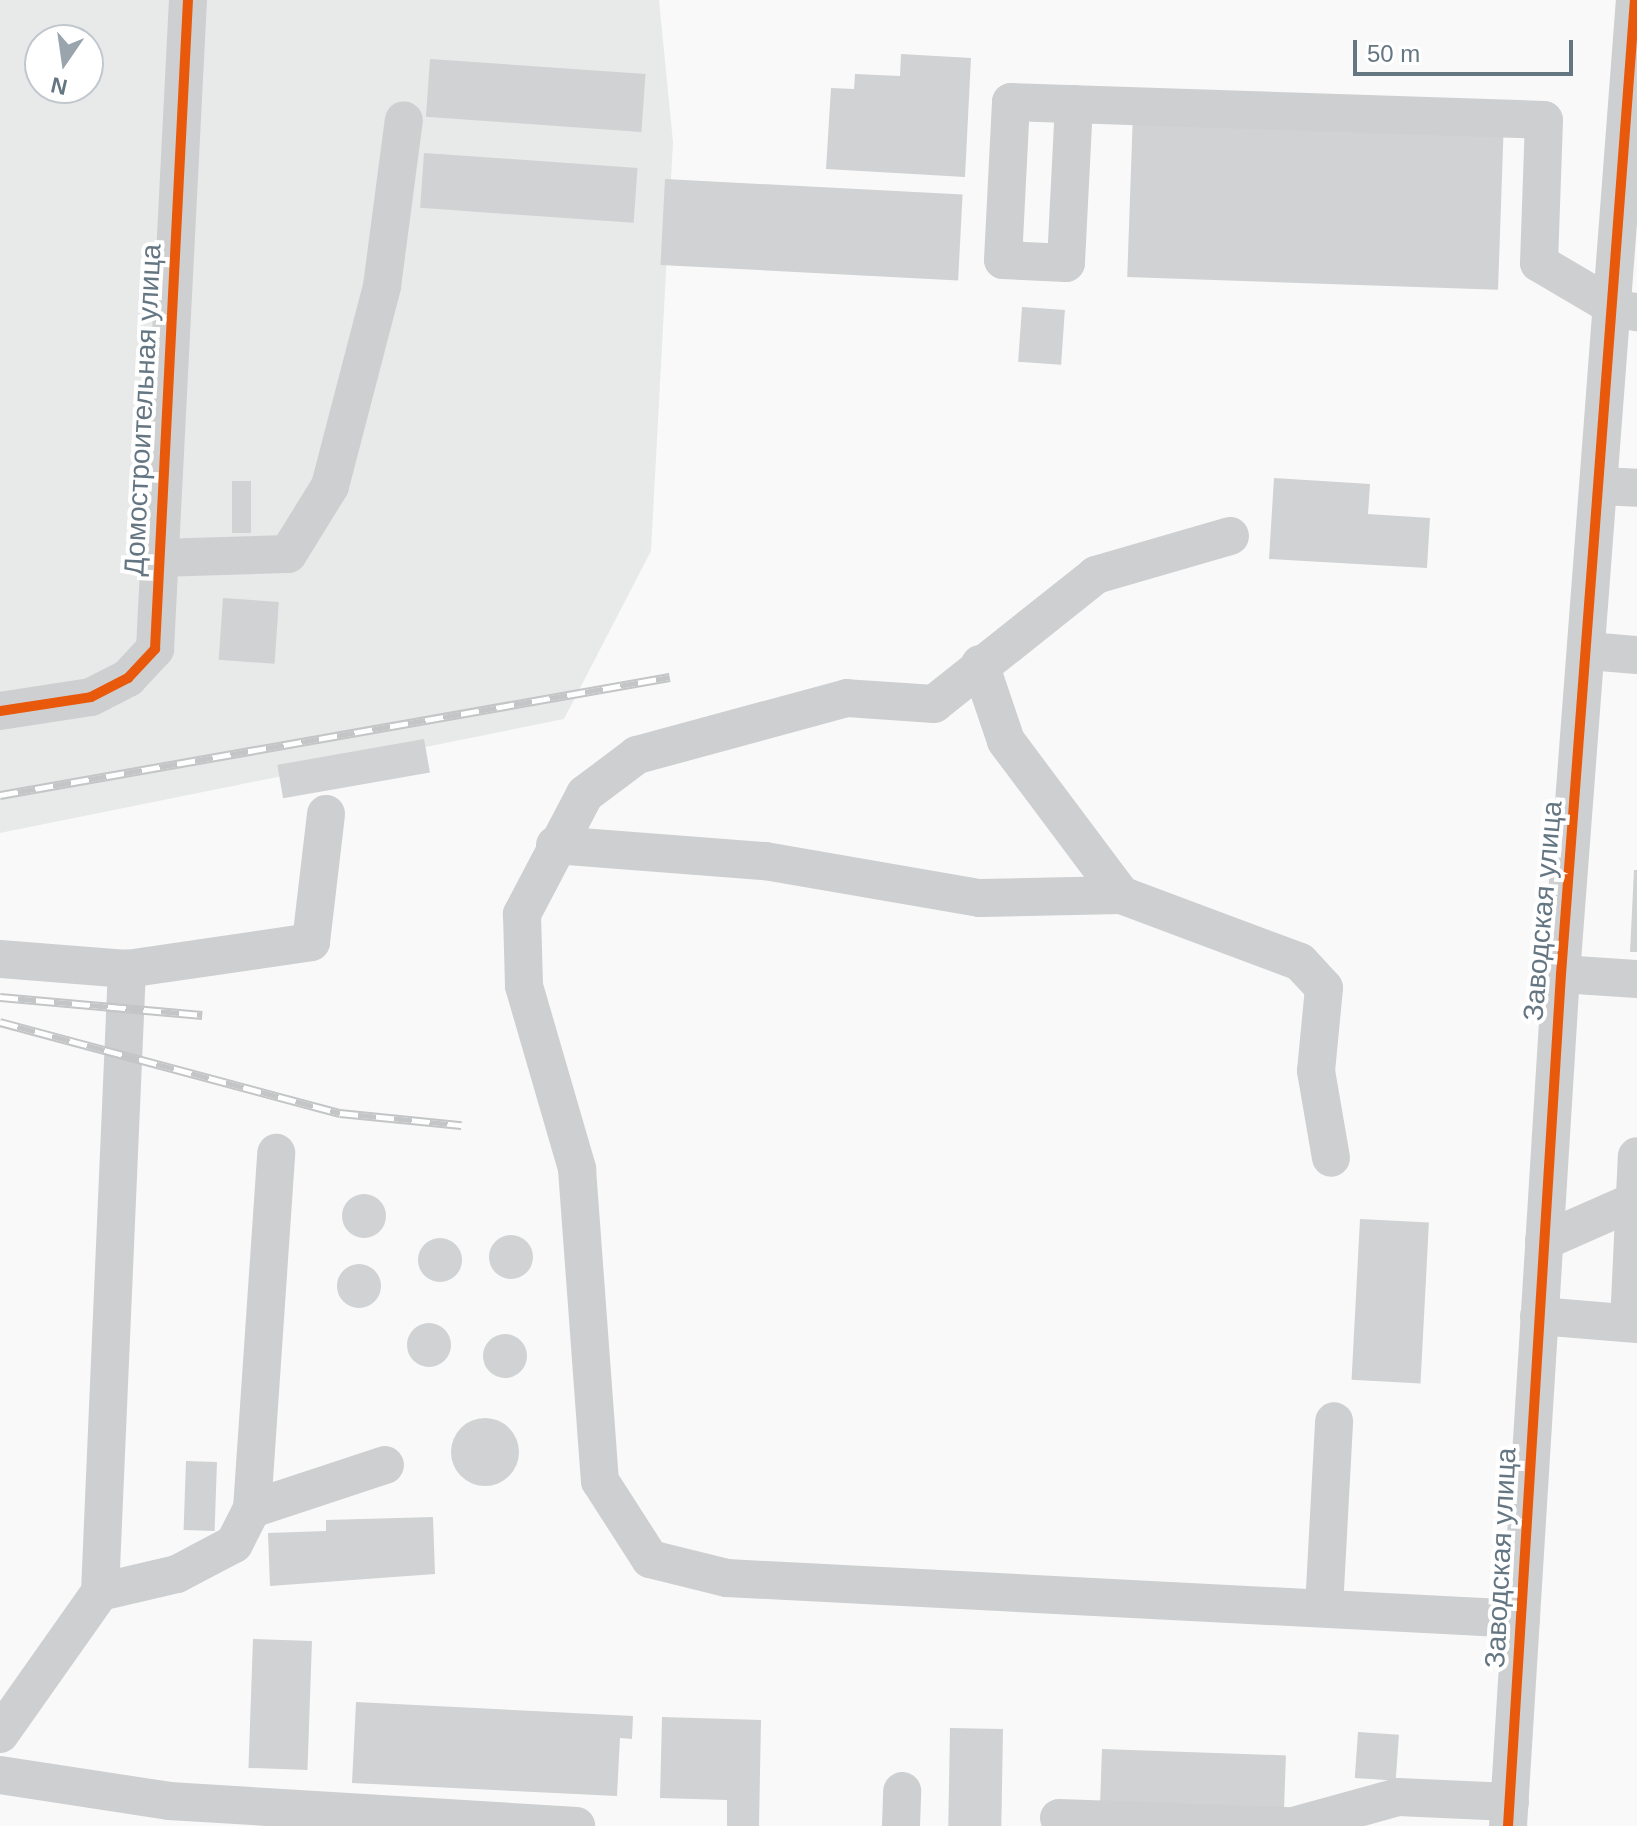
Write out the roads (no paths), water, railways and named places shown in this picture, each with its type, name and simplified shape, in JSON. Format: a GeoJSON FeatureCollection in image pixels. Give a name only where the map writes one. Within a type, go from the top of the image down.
{"type":"FeatureCollection","features":[{"type":"Feature","properties":{"kind":"street","name":"Домостроительная улица"},"geometry":{"type":"LineString","coordinates":[[0,711],[91,697],[128,678],[155,649],[188,0]]}},
{"type":"Feature","properties":{"kind":"street","name":"Заводская улица"},"geometry":{"type":"LineString","coordinates":[[1509,1814],[1561,974],[1588,651],[1620,487],[1635,0]]}},
{"type":"Feature","properties":{"kind":"street"},"geometry":{"type":"LineString","coordinates":[[1074,104],[1544,120],[1539,263],[1627,310]]}},
{"type":"Feature","properties":{"kind":"street"},"geometry":{"type":"LineString","coordinates":[[159,558],[288,554],[330,486],[382,286],[404,120]]}},
{"type":"Feature","properties":{"kind":"street"},"geometry":{"type":"LineString","coordinates":[[1230,536],[1096,575],[980,664],[934,704],[847,698],[637,755],[585,794],[555,845],[522,914],[524,986],[577,1169],[600,1481],[650,1559],[727,1578],[1521,1619]]}},
{"type":"Feature","properties":{"kind":"street"},"geometry":{"type":"LineString","coordinates":[[1588,651],[1637,655]]}},
{"type":"Feature","properties":{"kind":"street"},"geometry":{"type":"LineString","coordinates":[[980,664],[1006,741],[1121,895]]}},
{"type":"Feature","properties":{"kind":"street"},"geometry":{"type":"LineString","coordinates":[[0,959],[127,969],[311,942],[326,814]]}},
{"type":"Feature","properties":{"kind":"street"},"geometry":{"type":"LineString","coordinates":[[555,845],[765,861],[980,898],[1121,895],[1300,962],[1324,988],[1316,1071],[1331,1158]]}},
{"type":"Feature","properties":{"kind":"street"},"geometry":{"type":"LineString","coordinates":[[0,1734],[100,1592],[127,969]]}},
{"type":"Feature","properties":{"kind":"street"},"geometry":{"type":"LineString","coordinates":[[1561,974],[1637,979]]}},
{"type":"Feature","properties":{"kind":"street"},"geometry":{"type":"LineString","coordinates":[[100,1592],[177,1574],[234,1544],[252,1509],[276,1153]]}},
{"type":"Feature","properties":{"kind":"street"},"geometry":{"type":"LineString","coordinates":[[1539,1316],[1633,1324],[1637,1156]]}},
{"type":"Feature","properties":{"kind":"street"},"geometry":{"type":"LineString","coordinates":[[1544,1241],[1636,1201]]}},
{"type":"Feature","properties":{"kind":"street"},"geometry":{"type":"LineString","coordinates":[[1324,1608],[1334,1421]]}},
{"type":"Feature","properties":{"kind":"street"},"geometry":{"type":"LineString","coordinates":[[252,1509],[385,1465]]}},
{"type":"Feature","properties":{"kind":"street"},"geometry":{"type":"LineString","coordinates":[[0,1775],[169,1801],[576,1826]]}},
{"type":"Feature","properties":{"kind":"street"},"geometry":{"type":"LineString","coordinates":[[1293,1826],[1398,1797],[1509,1814]]}},
{"type":"Feature","properties":{"kind":"street"},"geometry":{"type":"LineString","coordinates":[[1059,1818],[1286,1826]]}},
{"type":"Feature","properties":{"kind":"railway"},"geometry":{"type":"LineString","coordinates":[[0,795],[670,677]]}},
{"type":"Feature","properties":{"kind":"railway"},"geometry":{"type":"LineString","coordinates":[[0,997],[202,1015]]}},
{"type":"Feature","properties":{"kind":"railway"},"geometry":{"type":"LineString","coordinates":[[0,1022],[340,1113],[461,1125]]}}]}
